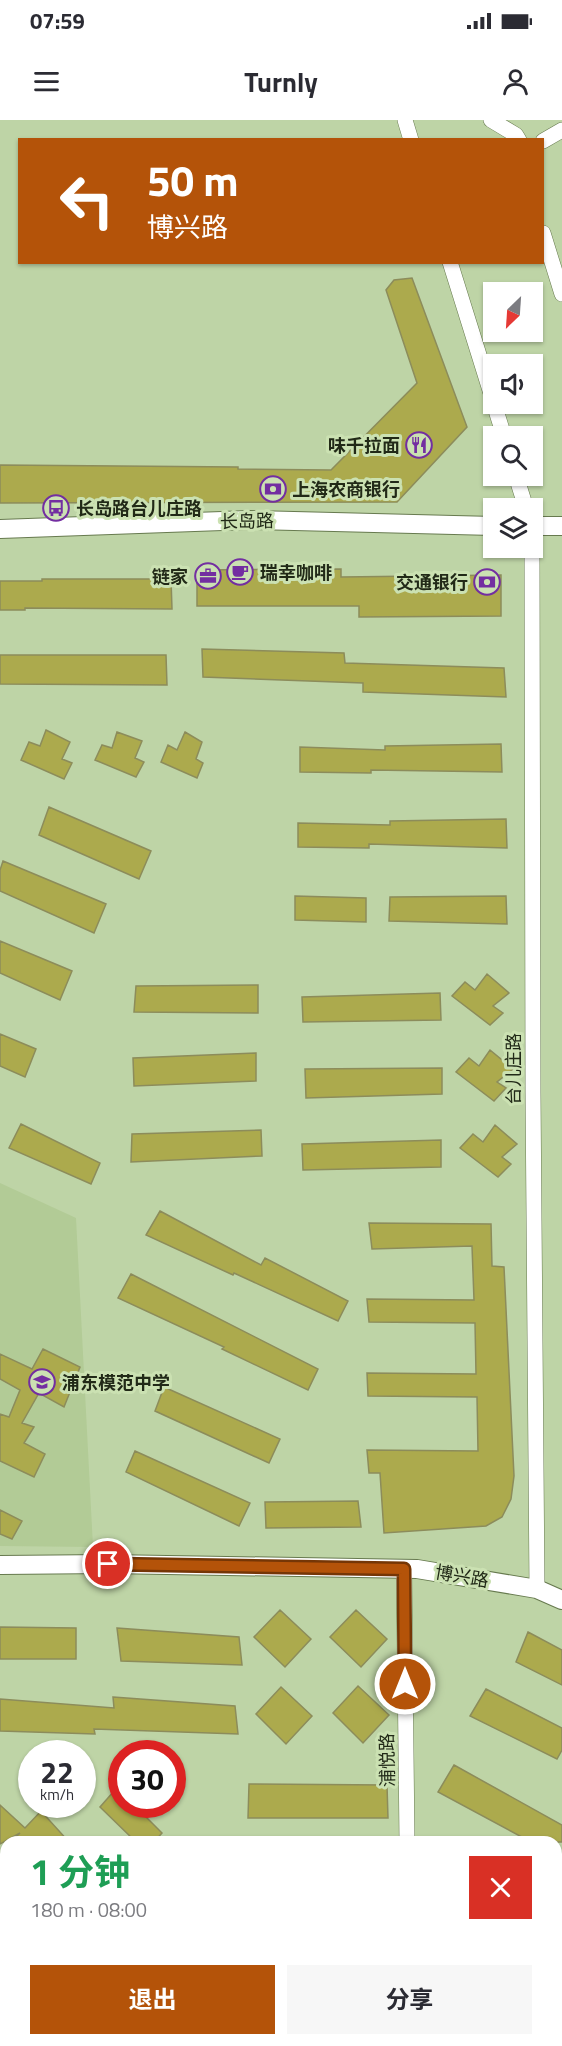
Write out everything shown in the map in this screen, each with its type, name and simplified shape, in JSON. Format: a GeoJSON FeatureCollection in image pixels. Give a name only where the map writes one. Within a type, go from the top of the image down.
{"type":"FeatureCollection","features":[{"type":"Feature","properties":{"kind":"street"},"geometry":{"type":"LineString","coordinates":[[406,120],[410,138]]}},
{"type":"Feature","properties":{"kind":"street"},"geometry":{"type":"LineString","coordinates":[[491,120],[518,138]]}},
{"type":"Feature","properties":{"kind":"street"},"geometry":{"type":"LineString","coordinates":[[544,140],[562,130]]}},
{"type":"Feature","properties":{"kind":"street"},"geometry":{"type":"LineString","coordinates":[[544,236],[562,294]]}},
{"type":"Feature","properties":{"kind":"street"},"geometry":{"type":"LineString","coordinates":[[451,264],[483,368]]}},
{"type":"Feature","properties":{"kind":"street","name":"长岛路"},"geometry":{"type":"LineString","coordinates":[[0,529],[250,520],[483,526]]}},
{"type":"Feature","properties":{"kind":"street"},"geometry":{"type":"LineString","coordinates":[[543,526],[562,526]]}},
{"type":"Feature","properties":{"kind":"street","name":"台儿庄路"},"geometry":{"type":"LineString","coordinates":[[532,558],[532,1093],[537,1589]]}},
{"type":"Feature","properties":{"kind":"street","name":"博兴路"},"geometry":{"type":"LineString","coordinates":[[0,1565],[108,1564],[417,1569],[537,1589],[562,1600]]}},
{"type":"Feature","properties":{"kind":"street","name":"浦悦路"},"geometry":{"type":"LineString","coordinates":[[404,1569],[407,1836]]}},
{"type":"Feature","properties":{"kind":"shaded area","name":"浦东模范中学"},"geometry":{"type":"Polygon","coordinates":[[[0,1183],[76,1218],[93,1547],[0,1546],[0,1183]]]}},
{"type":"Feature","properties":{"kind":"building"},"geometry":{"type":"Polygon","coordinates":[[[412,278],[467,427],[397,502],[0,503],[0,465],[331,470],[417,383],[386,290],[394,280],[412,278]]]}},
{"type":"Feature","properties":{"kind":"building"},"geometry":{"type":"Polygon","coordinates":[[[341,569],[341,577],[501,575],[501,616],[359,617],[359,606],[197,606],[197,570],[341,569]]]}},
{"type":"Feature","properties":{"kind":"building"},"geometry":{"type":"Polygon","coordinates":[[[42,579],[171,579],[172,609],[25,608],[25,610],[0,610],[0,581],[42,581],[42,579]]]}},
{"type":"Feature","properties":{"kind":"building"},"geometry":{"type":"Polygon","coordinates":[[[202,649],[344,653],[345,663],[504,668],[506,697],[363,692],[363,683],[203,677],[202,649]]]}},
{"type":"Feature","properties":{"kind":"building"},"geometry":{"type":"Polygon","coordinates":[[[0,655],[166,655],[167,685],[0,684],[0,655]]]}},
{"type":"Feature","properties":{"kind":"building"},"geometry":{"type":"Polygon","coordinates":[[[46,730],[70,742],[62,759],[72,763],[64,779],[21,760],[29,742],[40,746],[46,730]]]}},
{"type":"Feature","properties":{"kind":"building"},"geometry":{"type":"Polygon","coordinates":[[[117,732],[142,741],[135,758],[144,762],[136,777],[95,760],[102,745],[112,748],[117,732]]]}},
{"type":"Feature","properties":{"kind":"building"},"geometry":{"type":"Polygon","coordinates":[[[185,732],[202,742],[196,759],[203,763],[197,778],[161,762],[168,745],[177,750],[185,732]]]}},
{"type":"Feature","properties":{"kind":"building"},"geometry":{"type":"Polygon","coordinates":[[[501,744],[502,772],[371,770],[371,773],[300,772],[300,747],[385,750],[385,746],[501,744]]]}},
{"type":"Feature","properties":{"kind":"building"},"geometry":{"type":"Polygon","coordinates":[[[49,807],[151,851],[139,879],[39,835],[49,807]]]}},
{"type":"Feature","properties":{"kind":"building"},"geometry":{"type":"Polygon","coordinates":[[[506,819],[507,848],[369,844],[369,848],[298,847],[298,823],[390,825],[390,821],[506,819]]]}},
{"type":"Feature","properties":{"kind":"building"},"geometry":{"type":"Polygon","coordinates":[[[3,861],[106,904],[94,933],[0,891],[0,870],[3,861]]]}},
{"type":"Feature","properties":{"kind":"building"},"geometry":{"type":"Polygon","coordinates":[[[295,896],[366,898],[366,922],[295,920],[295,896]]]}},
{"type":"Feature","properties":{"kind":"building"},"geometry":{"type":"Polygon","coordinates":[[[506,896],[507,924],[389,921],[390,897],[506,896]]]}},
{"type":"Feature","properties":{"kind":"building"},"geometry":{"type":"Polygon","coordinates":[[[0,941],[72,971],[60,1000],[0,973],[0,941]]]}},
{"type":"Feature","properties":{"kind":"building"},"geometry":{"type":"Polygon","coordinates":[[[487,974],[509,993],[493,1006],[503,1013],[490,1025],[452,996],[465,982],[475,990],[487,974]]]}},
{"type":"Feature","properties":{"kind":"building"},"geometry":{"type":"Polygon","coordinates":[[[258,985],[258,1013],[134,1012],[136,986],[258,985]]]}},
{"type":"Feature","properties":{"kind":"building"},"geometry":{"type":"Polygon","coordinates":[[[440,993],[441,1020],[303,1022],[302,997],[440,993]]]}},
{"type":"Feature","properties":{"kind":"building"},"geometry":{"type":"Polygon","coordinates":[[[0,1034],[36,1049],[25,1077],[0,1066],[0,1034]]]}},
{"type":"Feature","properties":{"kind":"building"},"geometry":{"type":"Polygon","coordinates":[[[490,1050],[513,1069],[497,1082],[506,1088],[494,1101],[456,1072],[469,1058],[479,1066],[490,1050]]]}},
{"type":"Feature","properties":{"kind":"building"},"geometry":{"type":"Polygon","coordinates":[[[256,1053],[256,1081],[134,1086],[133,1058],[256,1053]]]}},
{"type":"Feature","properties":{"kind":"building"},"geometry":{"type":"Polygon","coordinates":[[[442,1068],[442,1094],[306,1098],[305,1069],[442,1068]]]}},
{"type":"Feature","properties":{"kind":"building"},"geometry":{"type":"Polygon","coordinates":[[[21,1124],[100,1163],[91,1184],[9,1148],[21,1124]]]}},
{"type":"Feature","properties":{"kind":"building"},"geometry":{"type":"Polygon","coordinates":[[[495,1125],[517,1144],[502,1157],[511,1164],[498,1177],[460,1148],[473,1134],[483,1142],[495,1125]]]}},
{"type":"Feature","properties":{"kind":"building"},"geometry":{"type":"Polygon","coordinates":[[[261,1130],[262,1156],[131,1162],[132,1134],[261,1130]]]}},
{"type":"Feature","properties":{"kind":"building"},"geometry":{"type":"Polygon","coordinates":[[[441,1140],[441,1167],[303,1170],[302,1144],[441,1140]]]}},
{"type":"Feature","properties":{"kind":"building"},"geometry":{"type":"Polygon","coordinates":[[[160,1211],[261,1265],[265,1258],[348,1301],[338,1321],[146,1235],[160,1211]]]}},
{"type":"Feature","properties":{"kind":"building"},"geometry":{"type":"Polygon","coordinates":[[[369,1223],[491,1224],[492,1266],[504,1267],[514,1476],[511,1499],[502,1517],[486,1526],[384,1533],[380,1473],[369,1473],[367,1450],[478,1451],[477,1397],[368,1396],[367,1373],[476,1374],[475,1323],[369,1322],[367,1299],[474,1300],[472,1246],[372,1249],[369,1223]]]}},
{"type":"Feature","properties":{"kind":"building"},"geometry":{"type":"Polygon","coordinates":[[[131,1274],[318,1369],[308,1390],[222,1349],[224,1347],[118,1298],[131,1274]]]}},
{"type":"Feature","properties":{"kind":"building"},"geometry":{"type":"Polygon","coordinates":[[[43,1349],[80,1367],[64,1407],[39,1393],[22,1423],[34,1427],[24,1443],[45,1454],[34,1477],[0,1461],[0,1414],[9,1417],[20,1390],[0,1379],[0,1354],[32,1369],[43,1349]]]}},
{"type":"Feature","properties":{"kind":"building"},"geometry":{"type":"Polygon","coordinates":[[[164,1387],[280,1439],[269,1463],[155,1411],[164,1387]]]}},
{"type":"Feature","properties":{"kind":"building"},"geometry":{"type":"Polygon","coordinates":[[[135,1451],[250,1503],[239,1526],[126,1472],[135,1451]]]}},
{"type":"Feature","properties":{"kind":"building"},"geometry":{"type":"Polygon","coordinates":[[[358,1501],[361,1527],[266,1528],[265,1502],[358,1501]]]}},
{"type":"Feature","properties":{"kind":"building"},"geometry":{"type":"Polygon","coordinates":[[[0,1510],[22,1521],[12,1539],[0,1534],[0,1510]]]}},
{"type":"Feature","properties":{"kind":"building"},"geometry":{"type":"Polygon","coordinates":[[[280,1610],[311,1639],[285,1667],[254,1637],[280,1610]]]}},
{"type":"Feature","properties":{"kind":"building"},"geometry":{"type":"Polygon","coordinates":[[[356,1610],[387,1639],[361,1667],[330,1637],[356,1610]]]}},
{"type":"Feature","properties":{"kind":"building"},"geometry":{"type":"Polygon","coordinates":[[[0,1627],[76,1628],[76,1659],[0,1659],[0,1627]]]}},
{"type":"Feature","properties":{"kind":"building"},"geometry":{"type":"Polygon","coordinates":[[[117,1628],[239,1637],[242,1665],[121,1661],[117,1628]]]}},
{"type":"Feature","properties":{"kind":"building"},"geometry":{"type":"Polygon","coordinates":[[[528,1632],[562,1650],[562,1685],[516,1662],[528,1632]]]}},
{"type":"Feature","properties":{"kind":"building"},"geometry":{"type":"Polygon","coordinates":[[[358,1686],[389,1715],[363,1743],[333,1713],[358,1686]]]}},
{"type":"Feature","properties":{"kind":"building"},"geometry":{"type":"Polygon","coordinates":[[[281,1687],[312,1716],[286,1744],[256,1714],[281,1687]]]}},
{"type":"Feature","properties":{"kind":"building"},"geometry":{"type":"Polygon","coordinates":[[[486,1689],[562,1728],[562,1750],[557,1759],[470,1716],[486,1689]]]}},
{"type":"Feature","properties":{"kind":"building"},"geometry":{"type":"Polygon","coordinates":[[[113,1697],[235,1706],[238,1734],[94,1729],[95,1734],[0,1731],[0,1699],[114,1708],[113,1697]]]}},
{"type":"Feature","properties":{"kind":"building"},"geometry":{"type":"Polygon","coordinates":[[[454,1765],[562,1825],[562,1836],[520,1836],[438,1792],[454,1765]]]}},
{"type":"Feature","properties":{"kind":"building"},"geometry":{"type":"Polygon","coordinates":[[[249,1784],[387,1785],[388,1818],[248,1818],[249,1784]]]}},
{"type":"Feature","properties":{"kind":"building"},"geometry":{"type":"Polygon","coordinates":[[[108,1798],[108,1815],[100,1807],[108,1798]]]}},
{"type":"Feature","properties":{"kind":"building"},"geometry":{"type":"Polygon","coordinates":[[[0,1805],[25,1828],[34,1818],[47,1818],[64,1836],[17,1836],[20,1833],[15,1836],[0,1836],[0,1805]]]}},
{"type":"Feature","properties":{"kind":"building"},"geometry":{"type":"Polygon","coordinates":[[[111,1818],[147,1818],[162,1833],[159,1836],[130,1836],[111,1818]]]}},
{"type":"Feature","properties":{"kind":"place","name":"味千拉面"},"geometry":{"type":"Point","coordinates":[419,445]}},
{"type":"Feature","properties":{"kind":"place","name":"上海农商银行"},"geometry":{"type":"Point","coordinates":[273,489]}},
{"type":"Feature","properties":{"kind":"place","name":"长岛路台儿庄路"},"geometry":{"type":"Point","coordinates":[56,508]}},
{"type":"Feature","properties":{"kind":"place","name":"瑞幸咖啡"},"geometry":{"type":"Point","coordinates":[240,572]}},
{"type":"Feature","properties":{"kind":"place","name":"链家"},"geometry":{"type":"Point","coordinates":[208,576]}},
{"type":"Feature","properties":{"kind":"place","name":"交通银行"},"geometry":{"type":"Point","coordinates":[487,582]}},
{"type":"Feature","properties":{"kind":"place","name":"浦东模范中学"},"geometry":{"type":"Point","coordinates":[42,1382]}},
{"type":"Feature","properties":{"kind":"route"},"geometry":{"type":"LineString","coordinates":[[108,1564],[404,1569],[405,1684]]}}]}
